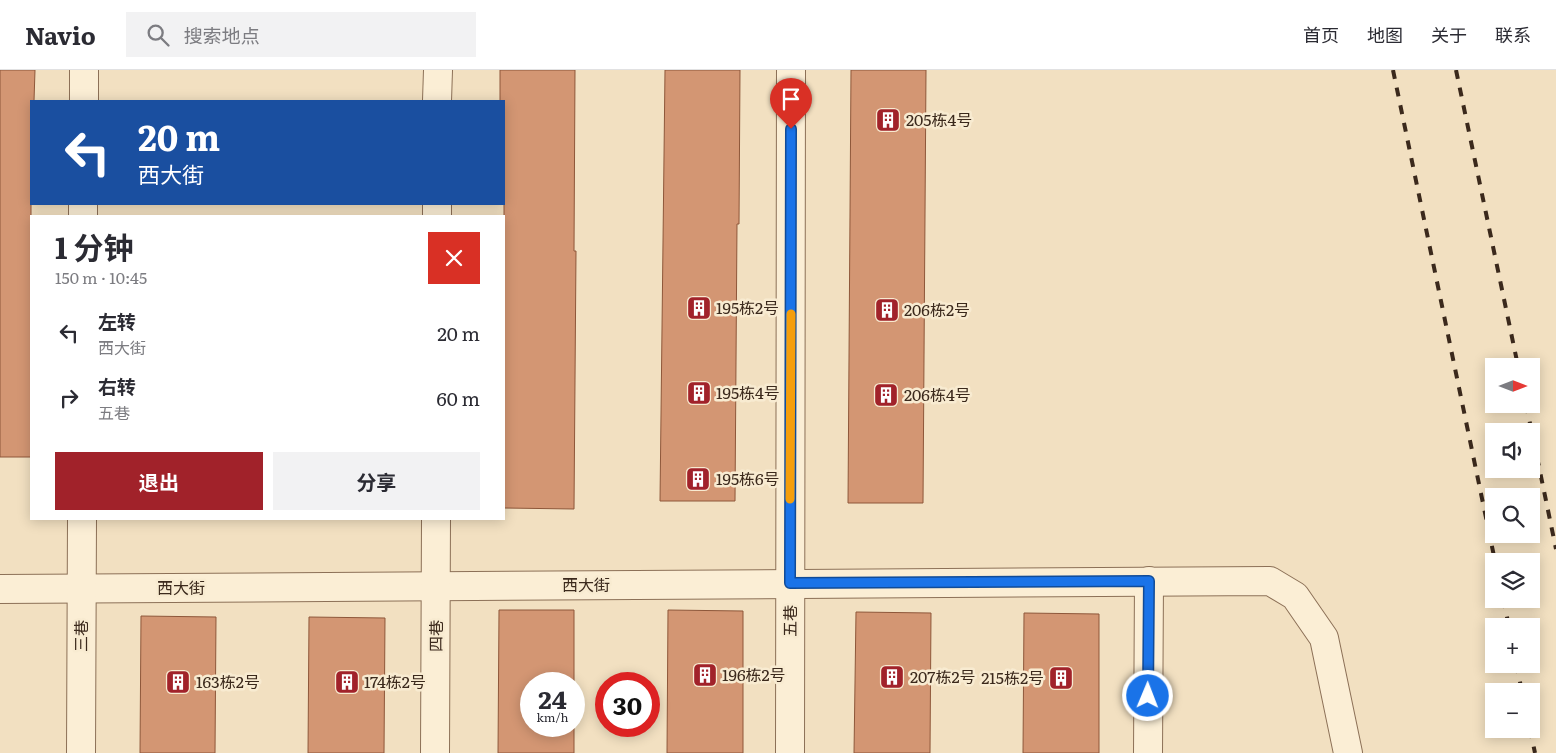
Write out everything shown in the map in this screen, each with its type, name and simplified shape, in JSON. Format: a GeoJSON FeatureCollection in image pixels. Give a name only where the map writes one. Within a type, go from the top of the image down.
{"type":"FeatureCollection","features":[{"type":"Feature","properties":{"kind":"street"},"geometry":{"type":"LineString","coordinates":[[84,70],[84,100]]}},
{"type":"Feature","properties":{"kind":"street"},"geometry":{"type":"LineString","coordinates":[[437,100],[438,70]]}},
{"type":"Feature","properties":{"kind":"street","name":"五巷"},"geometry":{"type":"LineString","coordinates":[[790,753],[791,70]]}},
{"type":"Feature","properties":{"kind":"street","name":"三巷"},"geometry":{"type":"LineString","coordinates":[[81,753],[82,520]]}},
{"type":"Feature","properties":{"kind":"street","name":"四巷"},"geometry":{"type":"LineString","coordinates":[[435,753],[436,520]]}},
{"type":"Feature","properties":{"kind":"street"},"geometry":{"type":"LineString","coordinates":[[1148,753],[1160,581]]}},
{"type":"Feature","properties":{"kind":"street","name":"西大街"},"geometry":{"type":"LineString","coordinates":[[0,589],[1270,581],[1295,596],[1324,638],[1348,753]]}},
{"type":"Feature","properties":{"kind":"building"},"geometry":{"type":"Polygon","coordinates":[[[0,70],[35,70],[34,100],[30,100],[30,457],[0,457],[0,70]]]}},
{"type":"Feature","properties":{"kind":"building"},"geometry":{"type":"Polygon","coordinates":[[[500,70],[575,70],[574,509],[505,508],[505,100],[500,100],[500,70]]]}},
{"type":"Feature","properties":{"kind":"building"},"geometry":{"type":"Polygon","coordinates":[[[665,70],[740,70],[735,501],[660,501],[665,70]]]}},
{"type":"Feature","properties":{"kind":"building"},"geometry":{"type":"Polygon","coordinates":[[[851,70],[926,70],[923,503],[848,503],[851,70]]]}},
{"type":"Feature","properties":{"kind":"building"},"geometry":{"type":"Polygon","coordinates":[[[499,610],[574,610],[574,672],[520,672],[520,737],[574,737],[574,753],[498,753],[499,610]]]}},
{"type":"Feature","properties":{"kind":"building"},"geometry":{"type":"Polygon","coordinates":[[[668,610],[743,611],[743,753],[667,753],[668,610]]]}},
{"type":"Feature","properties":{"kind":"building"},"geometry":{"type":"Polygon","coordinates":[[[856,612],[931,613],[930,753],[854,753],[856,612]]]}},
{"type":"Feature","properties":{"kind":"building"},"geometry":{"type":"Polygon","coordinates":[[[1024,613],[1099,614],[1099,753],[1023,753],[1024,613]]]}},
{"type":"Feature","properties":{"kind":"building"},"geometry":{"type":"Polygon","coordinates":[[[141,616],[216,617],[215,753],[140,753],[141,616]]]}},
{"type":"Feature","properties":{"kind":"building"},"geometry":{"type":"Polygon","coordinates":[[[309,617],[385,618],[384,753],[308,753],[309,617]]]}},
{"type":"Feature","properties":{"kind":"railway"},"geometry":{"type":"LineString","coordinates":[[1393,70],[1493,553]]}},
{"type":"Feature","properties":{"kind":"railway"},"geometry":{"type":"LineString","coordinates":[[1456,70],[1516,358]]}},
{"type":"Feature","properties":{"kind":"railway"},"geometry":{"type":"LineString","coordinates":[[1528,413],[1556,549]]}},
{"type":"Feature","properties":{"kind":"railway"},"geometry":{"type":"LineString","coordinates":[[1505,608],[1507,618]]}},
{"type":"Feature","properties":{"kind":"railway"},"geometry":{"type":"LineString","coordinates":[[1518,673],[1520,683]]}},
{"type":"Feature","properties":{"kind":"railway"},"geometry":{"type":"LineString","coordinates":[[1532,738],[1535,753]]}},
{"type":"Feature","properties":{"kind":"slow traffic"},"geometry":{"type":"LineString","coordinates":[[790,499],[791,314]]}},
{"type":"Feature","properties":{"kind":"place","name":"205栋4号"},"geometry":{"type":"Point","coordinates":[888,120]}},
{"type":"Feature","properties":{"kind":"place","name":"195栋2号"},"geometry":{"type":"Point","coordinates":[699,308]}},
{"type":"Feature","properties":{"kind":"place","name":"206栋2号"},"geometry":{"type":"Point","coordinates":[887,310]}},
{"type":"Feature","properties":{"kind":"place","name":"195栋4号"},"geometry":{"type":"Point","coordinates":[699,393]}},
{"type":"Feature","properties":{"kind":"place","name":"206栋4号"},"geometry":{"type":"Point","coordinates":[886,395]}},
{"type":"Feature","properties":{"kind":"place","name":"195栋6号"},"geometry":{"type":"Point","coordinates":[698,479]}},
{"type":"Feature","properties":{"kind":"place","name":"196栋2号"},"geometry":{"type":"Point","coordinates":[705,675]}},
{"type":"Feature","properties":{"kind":"place","name":"207栋2号"},"geometry":{"type":"Point","coordinates":[892,677]}},
{"type":"Feature","properties":{"kind":"place","name":"215栋2号"},"geometry":{"type":"Point","coordinates":[1061,678]}},
{"type":"Feature","properties":{"kind":"place","name":"163栋2号"},"geometry":{"type":"Point","coordinates":[178,682]}},
{"type":"Feature","properties":{"kind":"place","name":"174栋2号"},"geometry":{"type":"Point","coordinates":[347,682]}},
{"type":"Feature","properties":{"kind":"route"},"geometry":{"type":"LineString","coordinates":[[791,129],[790,583],[1149,581],[1148,696]]}}]}
